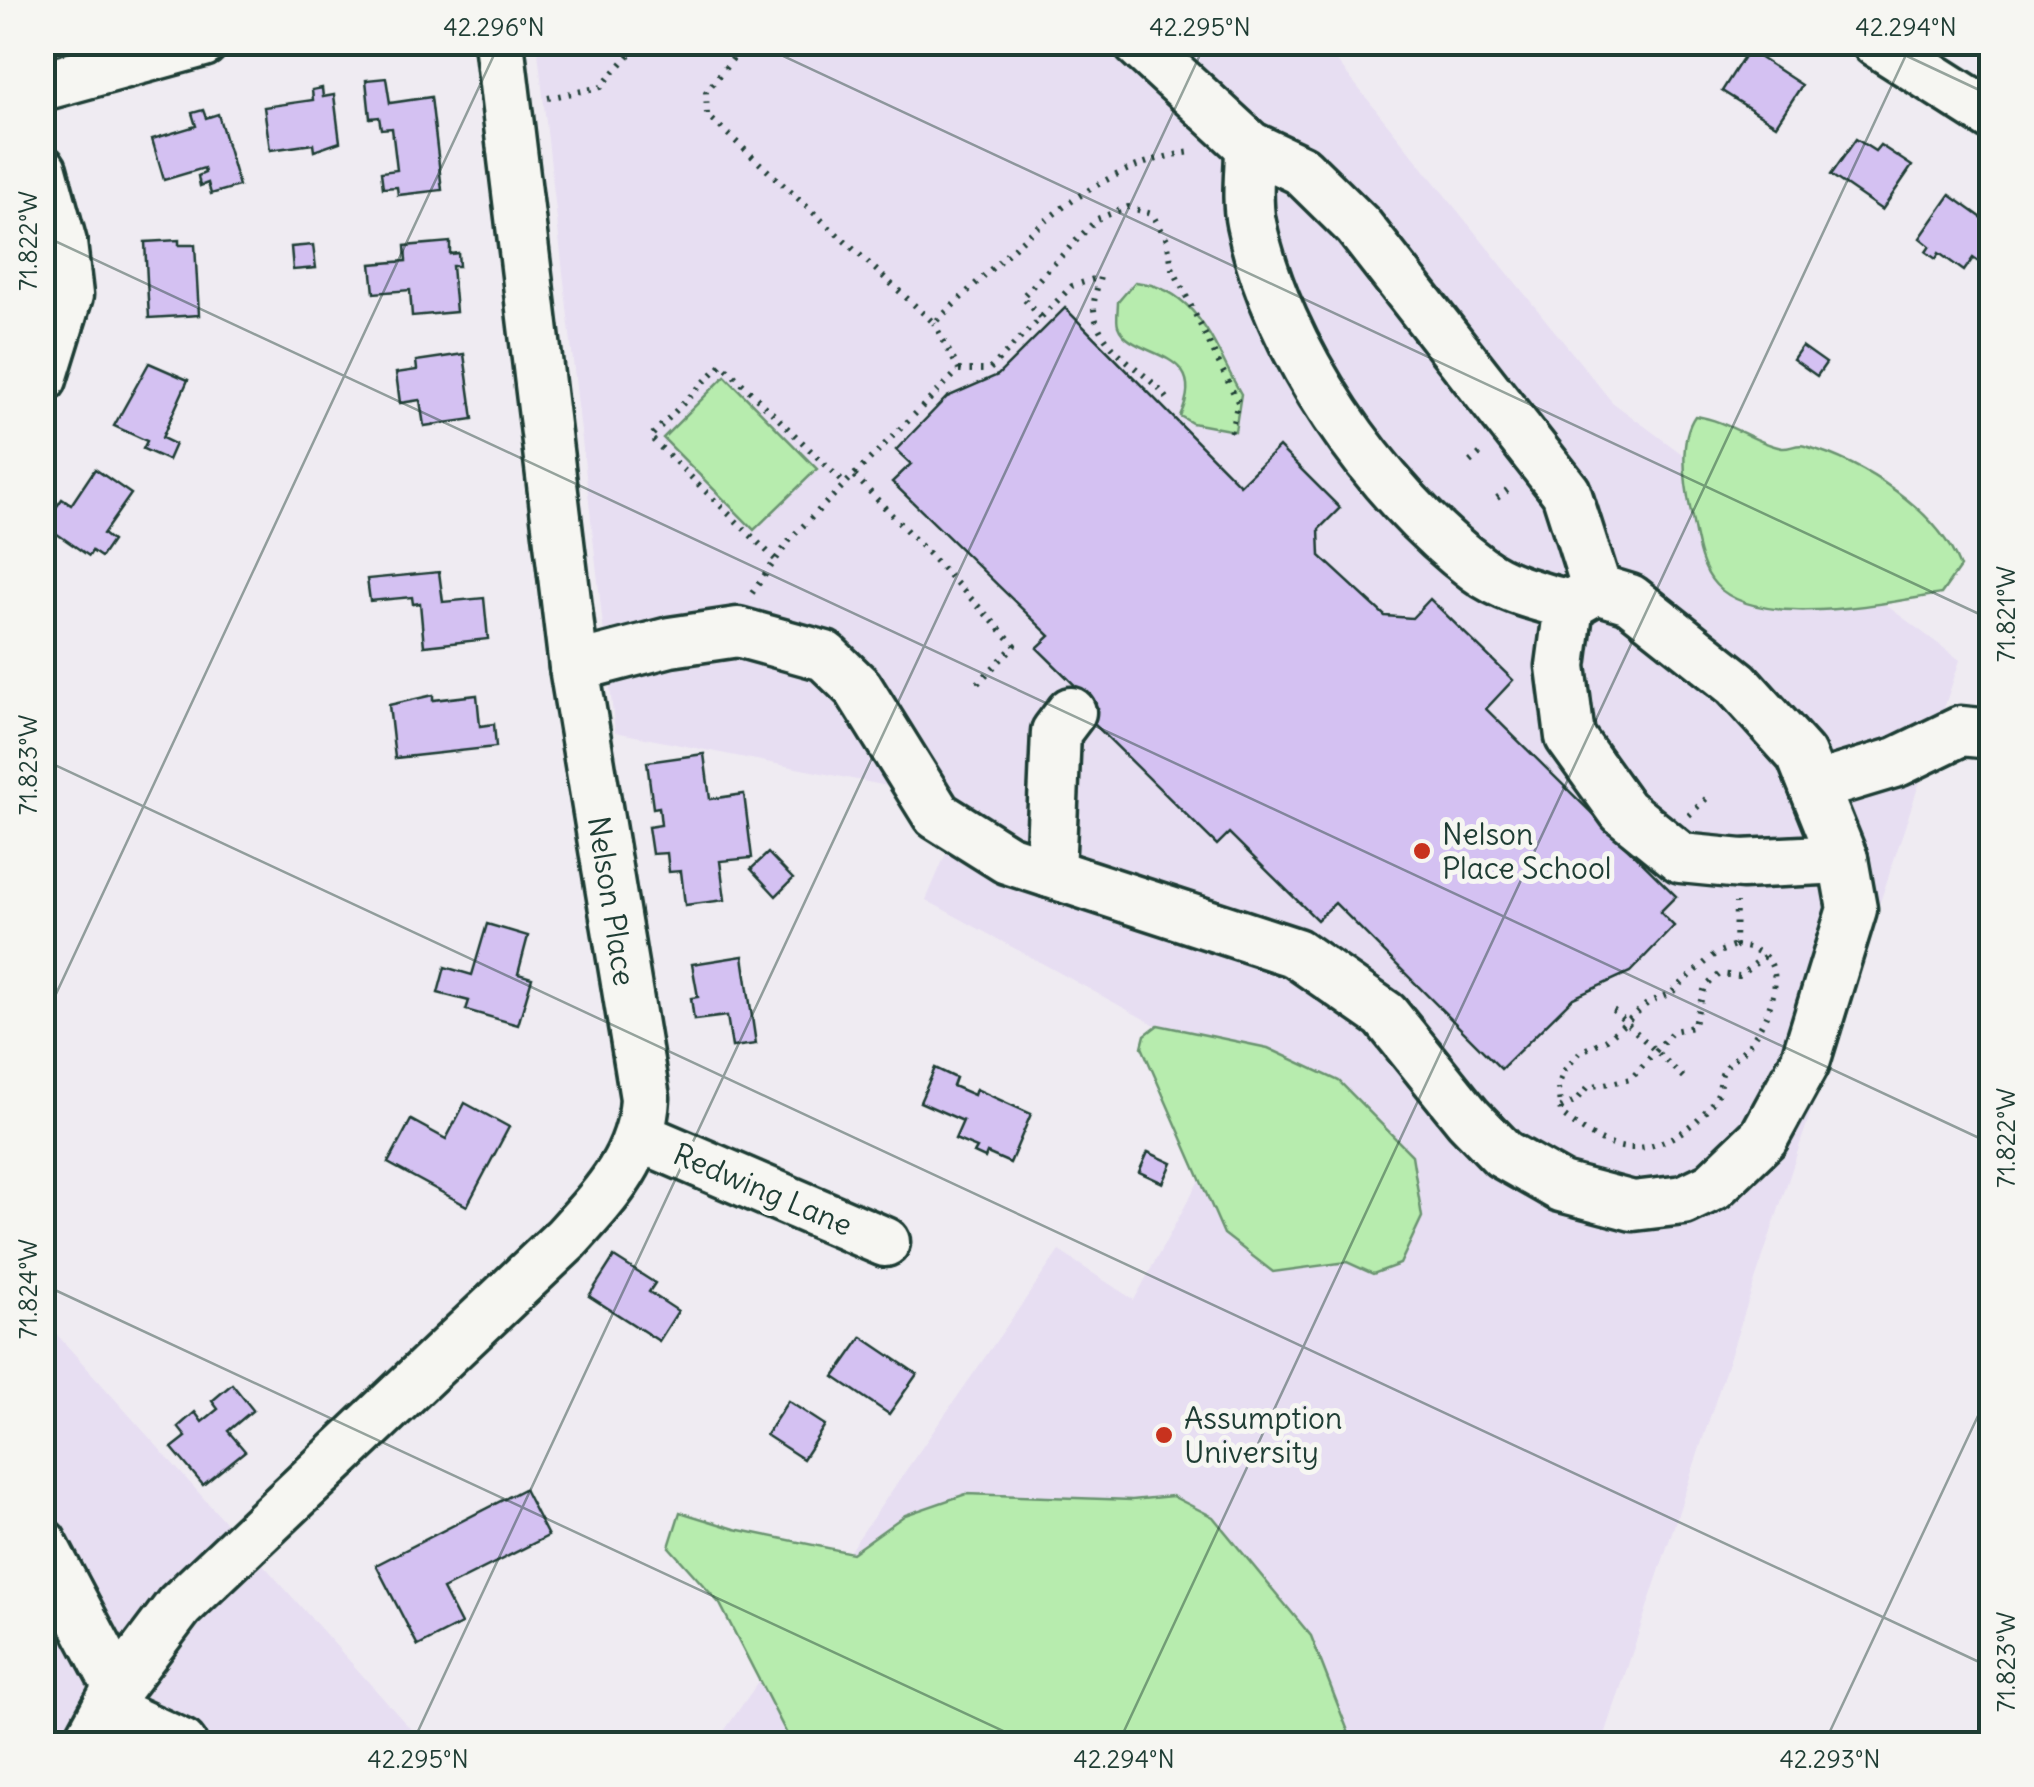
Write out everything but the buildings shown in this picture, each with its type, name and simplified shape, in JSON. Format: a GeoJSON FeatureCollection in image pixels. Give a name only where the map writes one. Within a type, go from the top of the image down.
{"type":"FeatureCollection","features":[{"type":"Feature","properties":{"kind":"street"},"geometry":{"type":"LineString","coordinates":[[42,86],[203,42]]}},
{"type":"Feature","properties":{"kind":"street","name":"Nelson Place"},"geometry":{"type":"LineString","coordinates":[[104,1713],[179,1606],[566,1240],[617,1181],[640,1137],[645,1098],[574,667],[499,42]]}},
{"type":"Feature","properties":{"kind":"street"},"geometry":{"type":"LineString","coordinates":[[574,667],[670,642],[738,632],[826,656],[858,688],[937,815],[1007,860],[1296,953],[1385,1015],[1468,1118],[1504,1154],[1562,1187],[1633,1206],[1684,1200],[1713,1186],[1764,1137],[1805,1062],[1852,909],[1843,859],[1802,755],[1737,684],[1630,599],[1518,591],[1478,570],[1419,516],[1334,415],[1292,344],[1229,148],[1137,42]]}},
{"type":"Feature","properties":{"kind":"street"},"geometry":{"type":"LineString","coordinates":[[1876,42],[1992,116]]}},
{"type":"Feature","properties":{"kind":"street"},"geometry":{"type":"LineString","coordinates":[[1229,148],[1302,170],[1382,257],[1566,492],[1583,597],[1562,666],[1570,737],[1623,811],[1681,858],[1742,864],[1843,859]]}},
{"type":"Feature","properties":{"kind":"street"},"geometry":{"type":"LineString","coordinates":[[42,170],[62,243],[68,296],[42,379]]}},
{"type":"Feature","properties":{"kind":"street"},"geometry":{"type":"LineString","coordinates":[[1050,873],[1056,732],[1071,712]]}},
{"type":"Feature","properties":{"kind":"street"},"geometry":{"type":"LineString","coordinates":[[1814,787],[1897,762],[1961,731],[1992,734]]}},
{"type":"Feature","properties":{"kind":"street","name":"Redwing Lane"},"geometry":{"type":"LineString","coordinates":[[640,1137],[886,1242]]}},
{"type":"Feature","properties":{"kind":"street"},"geometry":{"type":"LineString","coordinates":[[42,1543],[57,1601],[104,1713],[182,1744]]}},
{"type":"Feature","properties":{"kind":"path"},"geometry":{"type":"LineString","coordinates":[[530,101],[601,87],[640,42]]}},
{"type":"Feature","properties":{"kind":"path"},"geometry":{"type":"LineString","coordinates":[[746,42],[706,92],[707,115],[720,132],[776,174],[934,324],[959,370]]}},
{"type":"Feature","properties":{"kind":"path"},"geometry":{"type":"LineString","coordinates":[[934,324],[1052,215],[1101,179],[1160,156],[1229,148]]}},
{"type":"Feature","properties":{"kind":"path"},"geometry":{"type":"LineString","coordinates":[[1042,317],[1022,297],[1097,219],[1128,207],[1152,214],[1167,239],[1172,267],[1238,402],[1230,434]]}},
{"type":"Feature","properties":{"kind":"path"},"geometry":{"type":"LineString","coordinates":[[738,632],[754,586],[775,558],[846,484],[959,370],[988,370],[1072,286],[1100,277],[1094,310],[1105,338],[1156,381],[1169,402]]}},
{"type":"Feature","properties":{"kind":"path"},"geometry":{"type":"LineString","coordinates":[[775,558],[650,437],[722,364],[846,484]]}},
{"type":"Feature","properties":{"kind":"path"},"geometry":{"type":"LineString","coordinates":[[854,476],[1015,645],[975,686]]}},
{"type":"Feature","properties":{"kind":"path"},"geometry":{"type":"LineString","coordinates":[[1684,819],[1710,794]]}},
{"type":"Feature","properties":{"kind":"path"},"geometry":{"type":"LineString","coordinates":[[1735,946],[1736,898]]}},
{"type":"Feature","properties":{"kind":"path"},"geometry":{"type":"LineString","coordinates":[[1735,946],[1752,947],[1765,956],[1776,976],[1768,1011],[1749,1045],[1723,1072],[1719,1092],[1702,1116],[1672,1139],[1630,1148],[1586,1134],[1561,1114],[1558,1088],[1563,1072],[1580,1052],[1607,1039],[1649,1002],[1672,993],[1716,953],[1735,946]]}},
{"type":"Feature","properties":{"kind":"path"},"geometry":{"type":"LineString","coordinates":[[1560,1108],[1577,1100],[1588,1087],[1632,1079],[1673,1032],[1693,1028],[1704,987],[1720,974],[1739,976],[1765,956]]}},
{"type":"Feature","properties":{"kind":"path"},"geometry":{"type":"LineString","coordinates":[[1692,978],[1704,987]]}},
{"type":"Feature","properties":{"kind":"path"},"geometry":{"type":"LineString","coordinates":[[1613,1010],[1686,1080]]}},
{"type":"Feature","properties":{"kind":"shaded area","name":"Nelson Place School"},"geometry":{"type":"Polygon","coordinates":[[[537,43],[1322,43],[1612,402],[1960,660],[1602,1744],[715,1744],[1059,1251],[1134,1300],[1254,1079],[926,900],[968,802],[615,732],[537,43]]]}},
{"type":"Feature","properties":{"kind":"shaded area"},"geometry":{"type":"Polygon","coordinates":[[[43,1319],[424,1744],[43,1744],[43,1319]]]}},
{"type":"Feature","properties":{"kind":"green space"},"geometry":{"type":"Polygon","coordinates":[[[1135,282],[1174,295],[1201,322],[1241,394],[1235,431],[1192,423],[1180,416],[1187,394],[1186,378],[1178,366],[1125,337],[1118,326],[1118,302],[1135,282]]]}},
{"type":"Feature","properties":{"kind":"green space"},"geometry":{"type":"Polygon","coordinates":[[[725,376],[817,469],[754,530],[663,438],[725,376]]]}},
{"type":"Feature","properties":{"kind":"green space"},"geometry":{"type":"Polygon","coordinates":[[[1695,416],[1719,422],[1772,446],[1802,445],[1827,453],[1874,476],[1935,526],[1960,567],[1941,594],[1857,607],[1792,610],[1736,599],[1710,578],[1697,541],[1684,463],[1686,437],[1695,416]]]}},
{"type":"Feature","properties":{"kind":"green space"},"geometry":{"type":"Polygon","coordinates":[[[1158,1025],[1268,1048],[1339,1081],[1412,1155],[1422,1217],[1400,1264],[1373,1274],[1347,1262],[1273,1272],[1224,1234],[1142,1047],[1145,1035],[1158,1025]]]}},
{"type":"Feature","properties":{"kind":"green space"},"geometry":{"type":"Polygon","coordinates":[[[966,1494],[1132,1500],[1172,1496],[1213,1517],[1311,1636],[1353,1744],[792,1744],[720,1604],[669,1547],[680,1512],[735,1529],[852,1553],[905,1515],[966,1494]]]}},
{"type":"Feature","properties":{"kind":"place","name":"Nelson Place School"},"geometry":{"type":"Point","coordinates":[1422,851]}},
{"type":"Feature","properties":{"kind":"place","name":"Assumption University"},"geometry":{"type":"Point","coordinates":[1164,1435]}}]}
